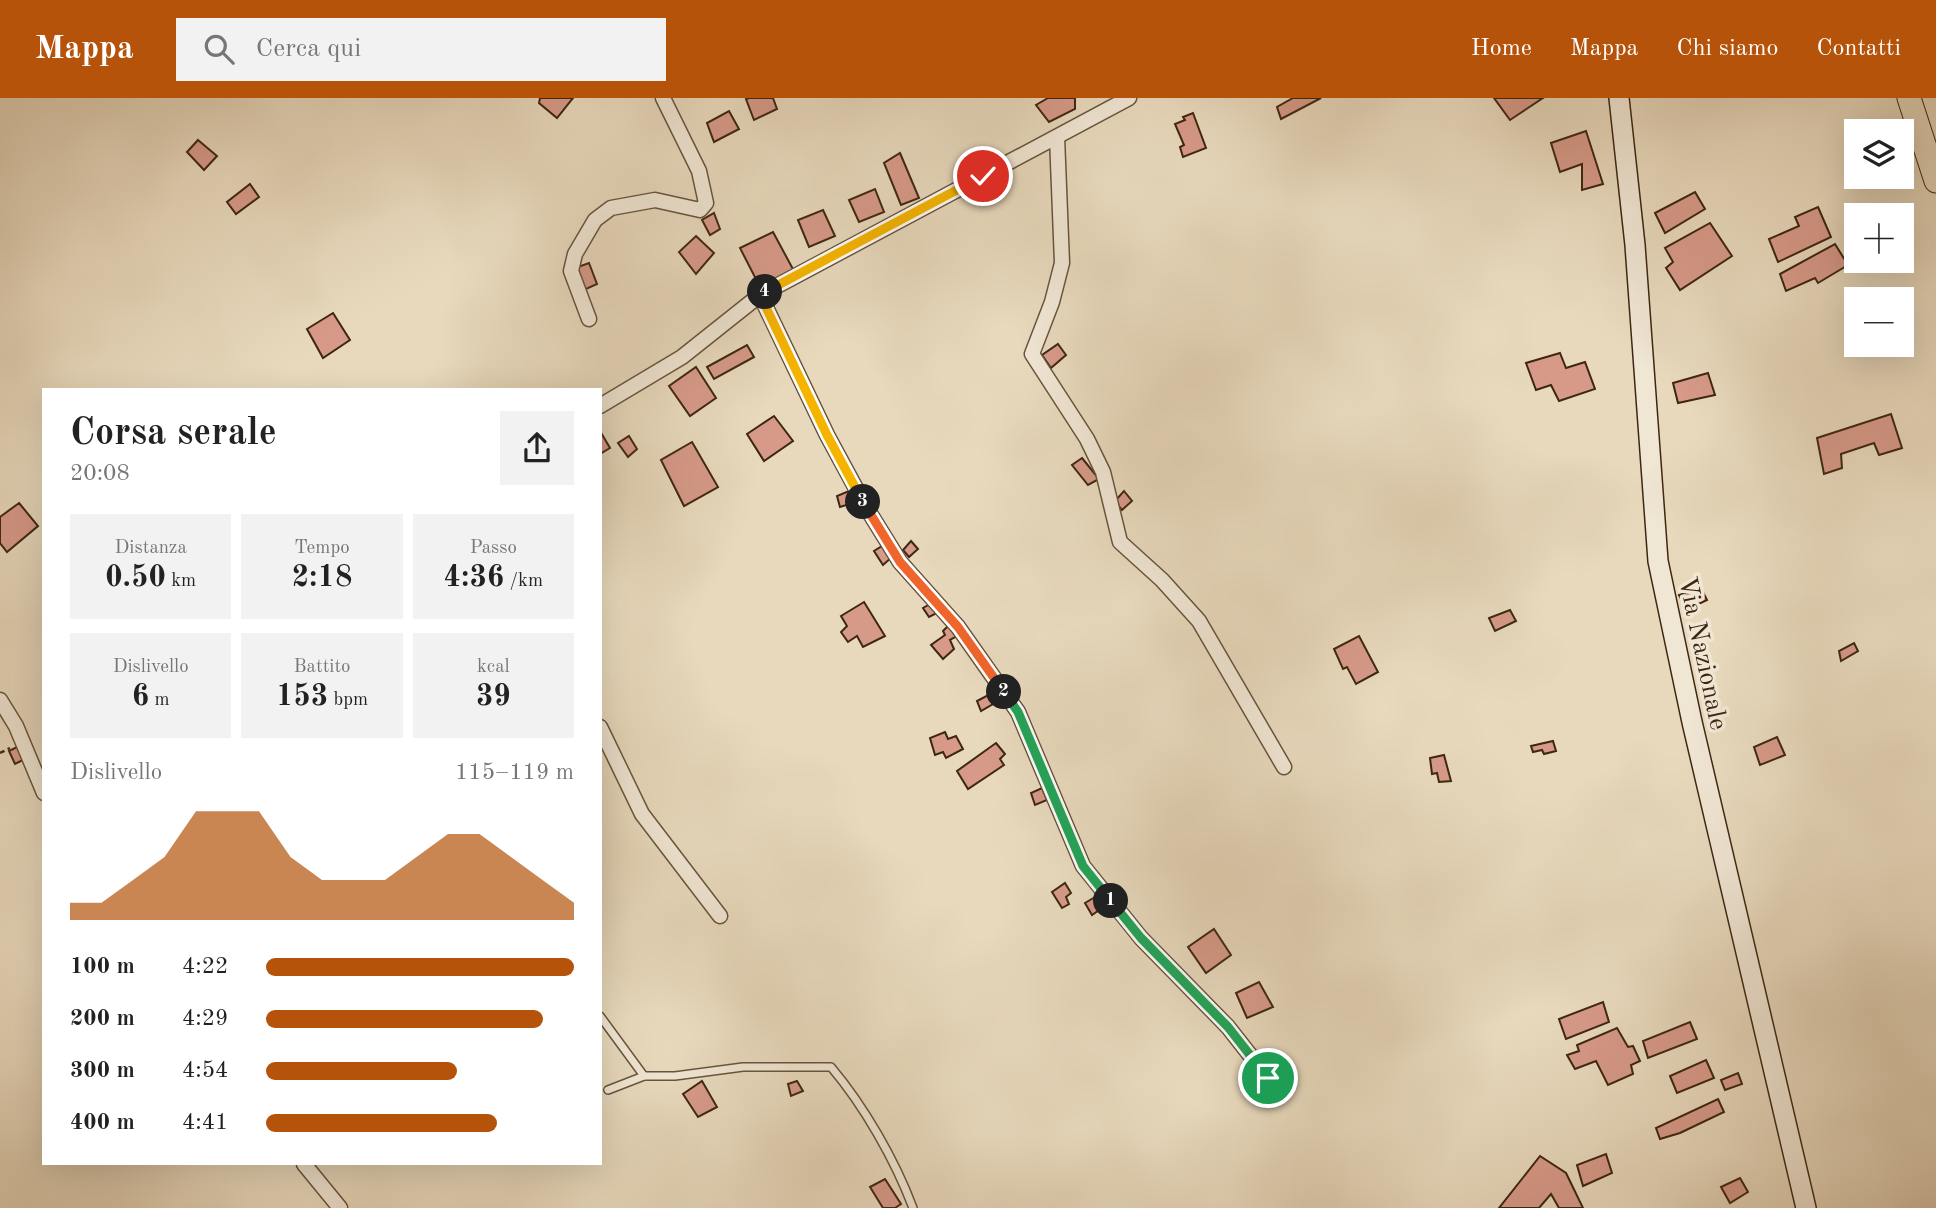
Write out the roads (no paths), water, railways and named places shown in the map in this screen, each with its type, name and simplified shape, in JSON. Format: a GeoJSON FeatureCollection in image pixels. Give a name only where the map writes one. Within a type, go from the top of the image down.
{"type":"FeatureCollection","features":[{"type":"Feature","properties":{"kind":"main road","name":"Via Nazionale"},"geometry":{"type":"LineString","coordinates":[[1619,98],[1635,245],[1658,561],[1692,722],[1806,1208]]}},
{"type":"Feature","properties":{"kind":"main road"},"geometry":{"type":"LineString","coordinates":[[1909,98],[1936,181]]}},
{"type":"Feature","properties":{"kind":"street"},"geometry":{"type":"LineString","coordinates":[[589,319],[570,271],[575,254],[595,220],[611,208],[655,200],[700,210],[706,203],[699,171],[663,98]]}},
{"type":"Feature","properties":{"kind":"street"},"geometry":{"type":"LineString","coordinates":[[602,405],[682,357],[760,295],[1129,98]]}},
{"type":"Feature","properties":{"kind":"street"},"geometry":{"type":"LineString","coordinates":[[1057,136],[1062,263],[1052,302],[1032,354],[1087,439],[1103,472],[1121,542],[1162,580],[1199,621],[1284,767]]}},
{"type":"Feature","properties":{"kind":"street"},"geometry":{"type":"LineString","coordinates":[[760,295],[827,435],[879,529],[900,562],[958,627],[1018,712],[1083,866],[1141,938],[1228,1027],[1268,1078]]}},
{"type":"Feature","properties":{"kind":"street"},"geometry":{"type":"LineString","coordinates":[[0,700],[16,726],[42,788]]}},
{"type":"Feature","properties":{"kind":"street"},"geometry":{"type":"LineString","coordinates":[[602,731],[642,814],[720,916]]}},
{"type":"Feature","properties":{"kind":"street"},"geometry":{"type":"LineString","coordinates":[[305,1165],[340,1208]]}},
{"type":"Feature","properties":{"kind":"lane"},"geometry":{"type":"LineString","coordinates":[[602,1019],[644,1076]]}},
{"type":"Feature","properties":{"kind":"lane"},"geometry":{"type":"LineString","coordinates":[[608,1090],[644,1076],[674,1076],[743,1067],[831,1067],[847,1086],[902,1179],[913,1208]]}}]}
